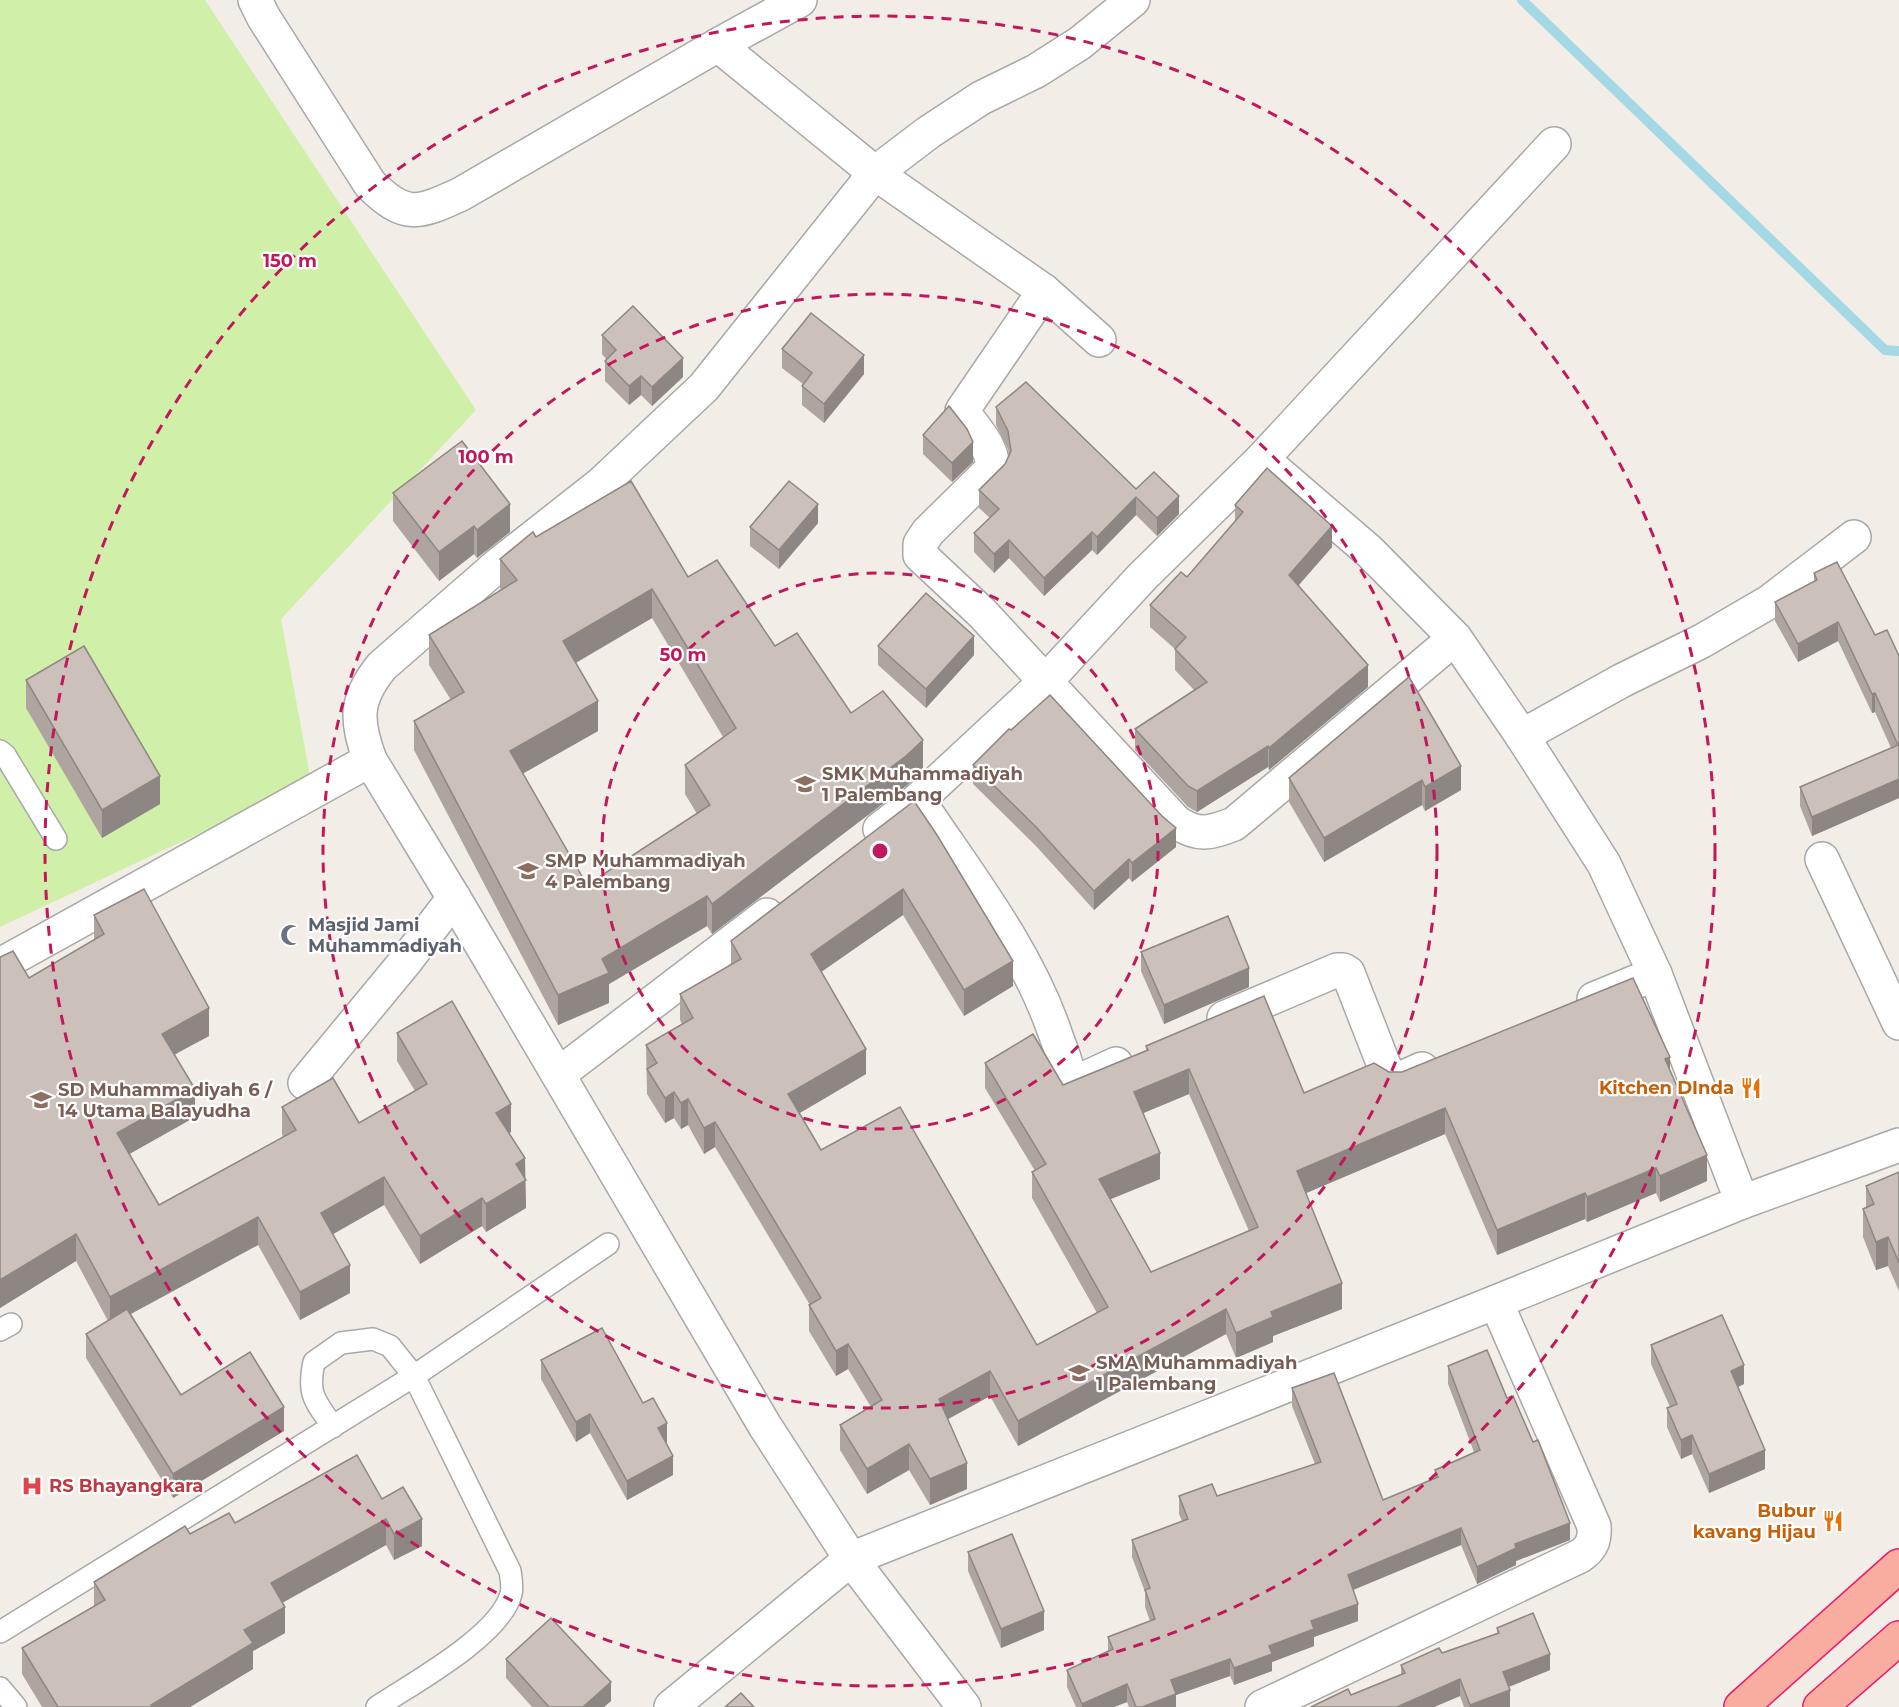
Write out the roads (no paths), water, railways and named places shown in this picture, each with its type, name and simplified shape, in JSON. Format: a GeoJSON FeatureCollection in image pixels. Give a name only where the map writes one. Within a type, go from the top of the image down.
{"type":"FeatureCollection","features":[{"type":"Feature","properties":{"kind":"highway"},"geometry":{"type":"LineString","coordinates":[[1742,1707],[1899,1566]]}},
{"type":"Feature","properties":{"kind":"highway"},"geometry":{"type":"LineString","coordinates":[[1820,1707],[1899,1638]]}},
{"type":"Feature","properties":{"kind":"street"},"geometry":{"type":"LineString","coordinates":[[255,0],[370,184],[385,199],[414,211],[430,208],[461,194],[718,45],[784,4]]}},
{"type":"Feature","properties":{"kind":"street"},"geometry":{"type":"LineString","coordinates":[[964,1707],[851,1559],[765,1426],[559,1074],[370,760],[362,739],[360,720],[362,698],[368,683],[382,666],[498,565],[601,484],[704,387],[875,172],[929,132],[981,98],[1036,71],[1080,43],[1133,0]]}},
{"type":"Feature","properties":{"kind":"street"},"geometry":{"type":"LineString","coordinates":[[718,45],[875,172],[1044,291],[1099,340]]}},
{"type":"Feature","properties":{"kind":"street"},"geometry":{"type":"LineString","coordinates":[[861,843],[918,800],[1046,681],[1142,578],[1262,459],[1554,144]]}},
{"type":"Feature","properties":{"kind":"street"},"geometry":{"type":"LineString","coordinates":[[1044,291],[962,411],[989,449],[993,460],[992,469],[928,532],[920,544],[920,555],[981,613],[1176,822],[1189,831],[1204,833],[1234,824],[1455,638]]}},
{"type":"Feature","properties":{"kind":"street"},"geometry":{"type":"LineString","coordinates":[[1262,459],[1369,551],[1455,638],[1522,736],[1604,864],[1655,974],[1742,1202]]}},
{"type":"Feature","properties":{"kind":"street"},"geometry":{"type":"LineString","coordinates":[[1522,736],[1621,681],[1702,641],[1769,602],[1854,537]]}},
{"type":"Feature","properties":{"kind":"street"},"geometry":{"type":"LineString","coordinates":[[0,964],[370,760]]}},
{"type":"Feature","properties":{"kind":"street"},"geometry":{"type":"LineString","coordinates":[[918,800],[1005,931],[1045,1002],[1071,1080],[1077,1082],[1140,1054]]}},
{"type":"Feature","properties":{"kind":"street"},"geometry":{"type":"LineString","coordinates":[[1822,859],[1899,1023]]}},
{"type":"Feature","properties":{"kind":"street"},"geometry":{"type":"LineString","coordinates":[[559,1074],[795,894]]}},
{"type":"Feature","properties":{"kind":"street"},"geometry":{"type":"LineString","coordinates":[[305,1083],[405,962],[454,897]]}},
{"type":"Feature","properties":{"kind":"street"},"geometry":{"type":"LineString","coordinates":[[1195,1030],[1340,969],[1348,973],[1389,1078],[1400,1079],[1447,1058]]}},
{"type":"Feature","properties":{"kind":"street"},"geometry":{"type":"LineString","coordinates":[[1567,1009],[1655,974]]}},
{"type":"Feature","properties":{"kind":"street"},"geometry":{"type":"LineString","coordinates":[[671,1707],[851,1559],[1742,1202],[1899,1145]]}},
{"type":"Feature","properties":{"kind":"street"},"geometry":{"type":"LineString","coordinates":[[1262,1707],[1580,1556],[1593,1544],[1594,1526],[1496,1302]]}},
{"type":"Feature","properties":{"kind":"lane"},"geometry":{"type":"LineString","coordinates":[[0,751],[5,755],[56,839]]}},
{"type":"Feature","properties":{"kind":"lane"},"geometry":{"type":"LineString","coordinates":[[0,1632],[414,1376],[608,1244]]}},
{"type":"Feature","properties":{"kind":"lane"},"geometry":{"type":"LineString","coordinates":[[333,1427],[311,1395],[310,1380],[314,1362],[340,1343],[373,1339],[390,1346],[414,1376],[510,1571],[512,1592],[504,1609],[476,1641],[377,1707]]}},
{"type":"Feature","properties":{"kind":"lane"},"geometry":{"type":"LineString","coordinates":[[0,1688],[16,1707]]}},
{"type":"Feature","properties":{"kind":"waterway"},"geometry":{"type":"LineString","coordinates":[[1522,0],[1885,350],[1899,351]]}},
{"type":"Feature","properties":{"kind":"place","name":"SMK Muhammadiyah 1 Palembang"},"geometry":{"type":"Point","coordinates":[805,784]}},
{"type":"Feature","properties":{"kind":"place","name":"SMP Muhammadiyah 4 Palembang"},"geometry":{"type":"Point","coordinates":[528,871]}},
{"type":"Feature","properties":{"kind":"place","name":"Masjid Jami Muhammadiyah"},"geometry":{"type":"Point","coordinates":[291,935]}},
{"type":"Feature","properties":{"kind":"place","name":"Kitchen DInda"},"geometry":{"type":"Point","coordinates":[1751,1088]}},
{"type":"Feature","properties":{"kind":"place","name":"SD Muhammadiyah 6 / 14 Utama Balayudha"},"geometry":{"type":"Point","coordinates":[41,1100]}},
{"type":"Feature","properties":{"kind":"place","name":"SMA Muhammadiyah 1 Palembang"},"geometry":{"type":"Point","coordinates":[1079,1373]}},
{"type":"Feature","properties":{"kind":"place","name":"RS Bhayangkara"},"geometry":{"type":"Point","coordinates":[32,1486]}},
{"type":"Feature","properties":{"kind":"place","name":"Bubur kavang Hijau"},"geometry":{"type":"Point","coordinates":[1833,1521]}}]}
